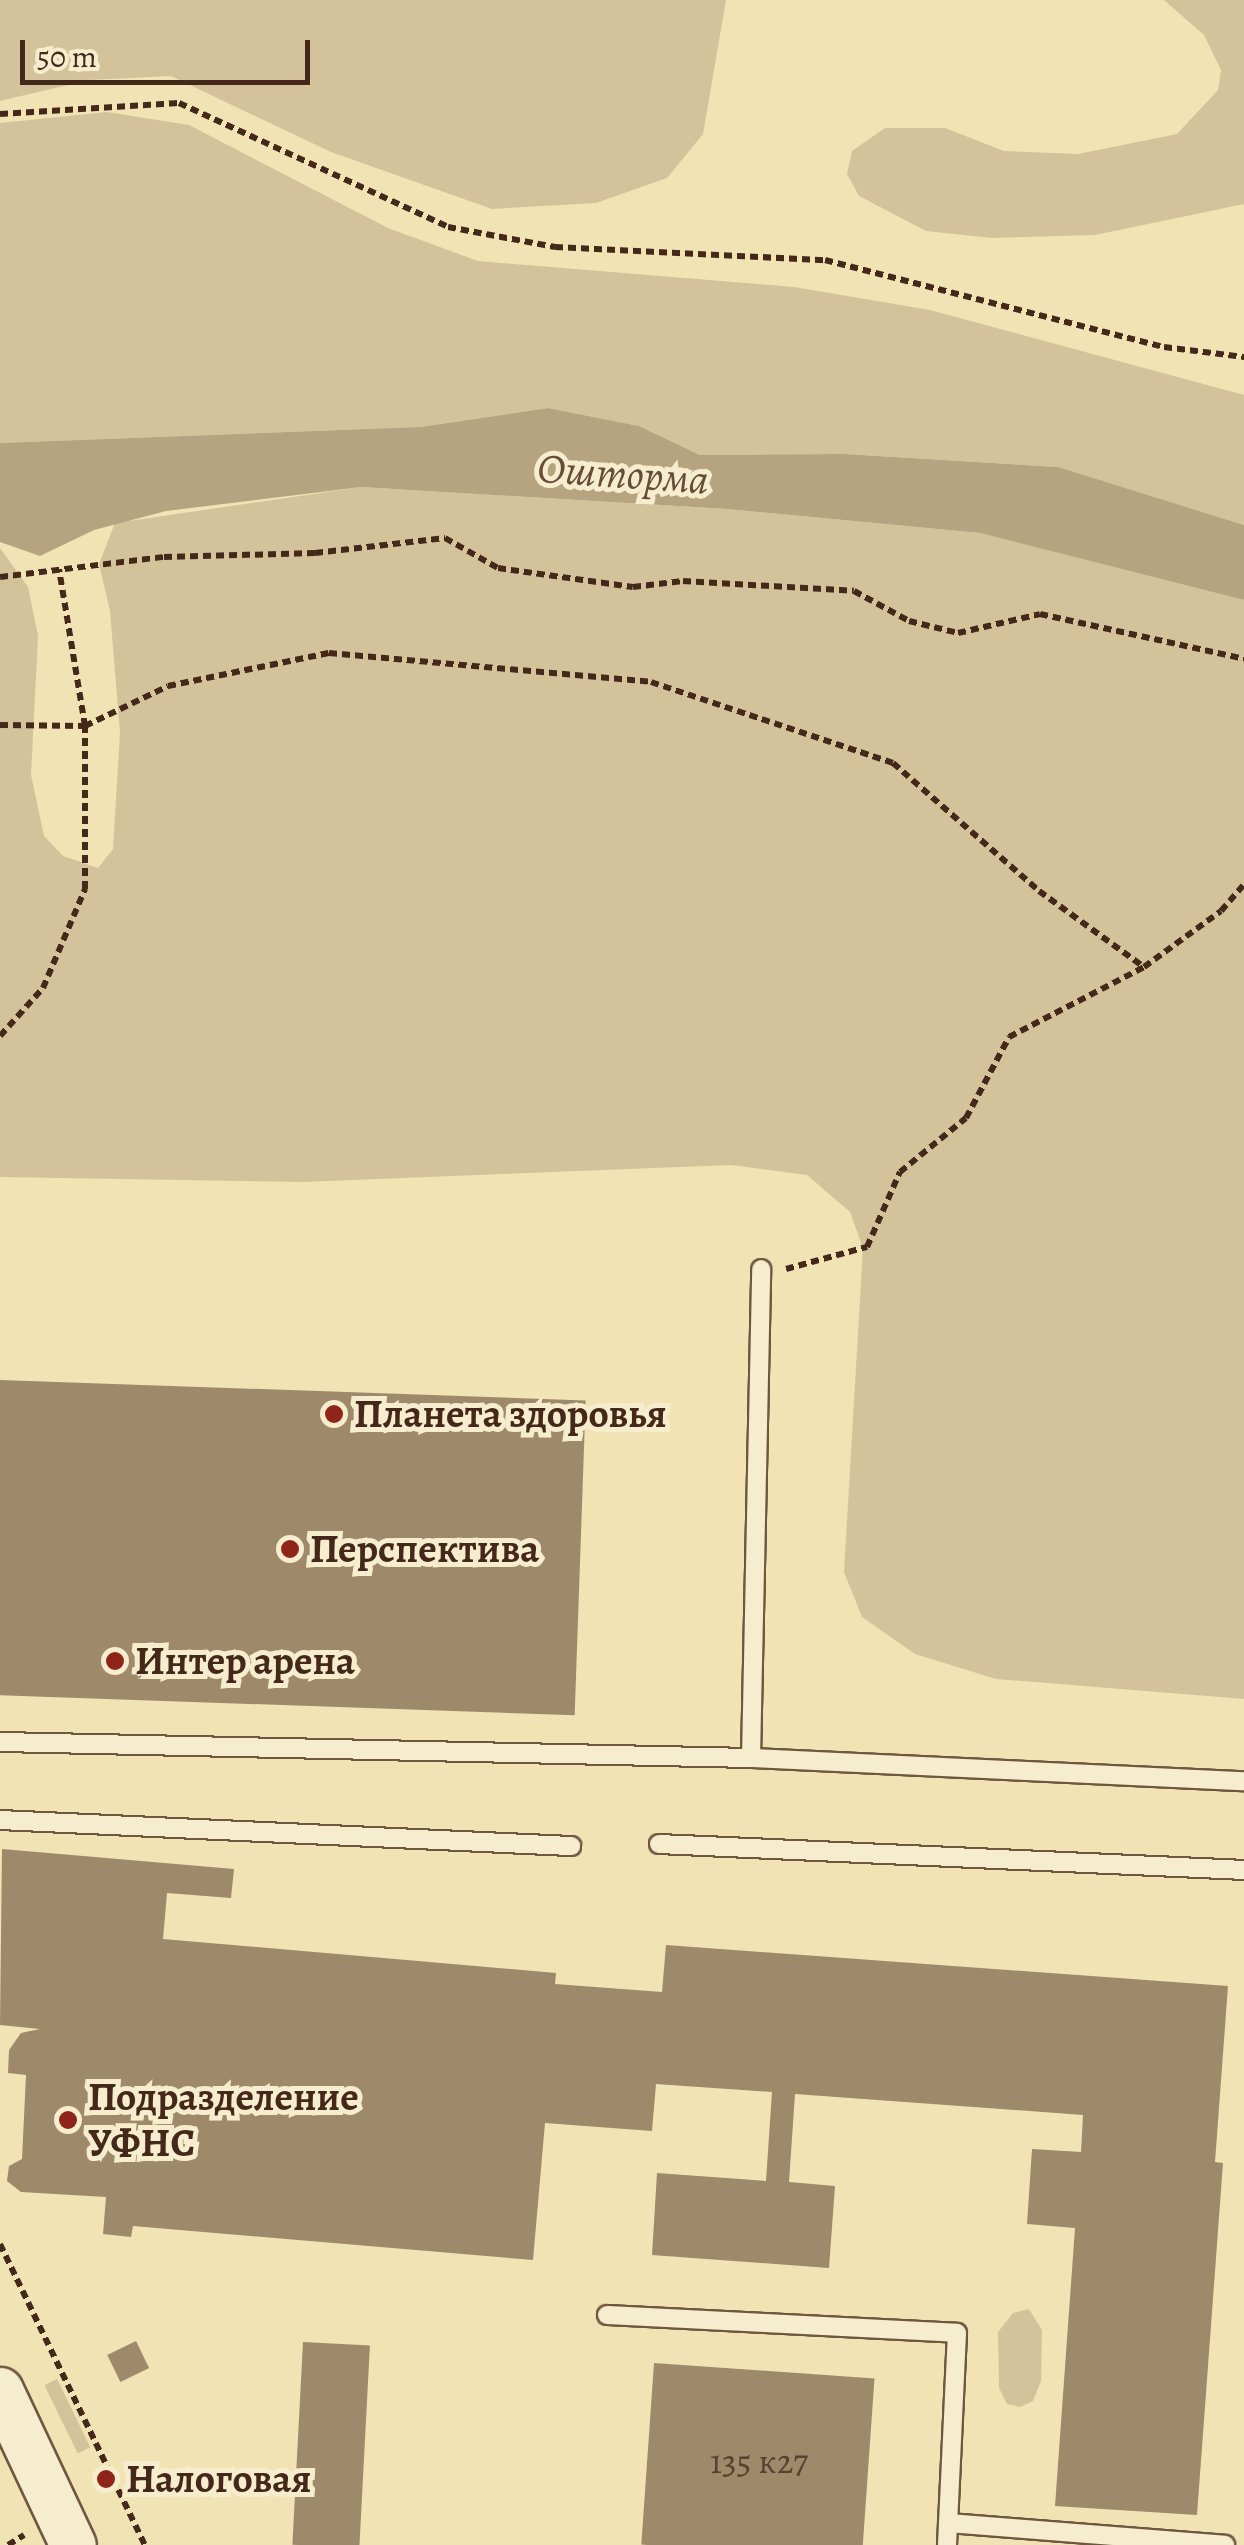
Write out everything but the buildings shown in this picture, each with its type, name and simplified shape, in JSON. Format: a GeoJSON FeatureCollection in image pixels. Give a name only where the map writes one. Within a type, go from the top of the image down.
{"type":"FeatureCollection","features":[{"type":"Feature","properties":{"kind":"street"},"geometry":{"type":"LineString","coordinates":[[0,2390],[73,2545]]}},
{"type":"Feature","properties":{"kind":"lane"},"geometry":{"type":"LineString","coordinates":[[752,1758],[761,1269]]}},
{"type":"Feature","properties":{"kind":"lane"},"geometry":{"type":"LineString","coordinates":[[0,1742],[752,1758],[1244,1781]]}},
{"type":"Feature","properties":{"kind":"lane"},"geometry":{"type":"LineString","coordinates":[[0,1820],[571,1846]]}},
{"type":"Feature","properties":{"kind":"lane"},"geometry":{"type":"LineString","coordinates":[[659,1844],[1244,1870]]}},
{"type":"Feature","properties":{"kind":"lane"},"geometry":{"type":"LineString","coordinates":[[607,2314],[956,2333],[947,2545]]}},
{"type":"Feature","properties":{"kind":"lane"},"geometry":{"type":"LineString","coordinates":[[948,2523],[1224,2545]]}},
{"type":"Feature","properties":{"kind":"path"},"geometry":{"type":"LineString","coordinates":[[0,114],[179,102],[448,227],[556,246],[825,260],[1164,347],[1244,357]]}},
{"type":"Feature","properties":{"kind":"path"},"geometry":{"type":"LineString","coordinates":[[0,576],[445,538],[498,568],[632,587],[682,581],[854,591],[908,621],[958,633],[1040,614],[1244,658]]}},
{"type":"Feature","properties":{"kind":"path"},"geometry":{"type":"LineString","coordinates":[[0,1036],[43,988],[85,890],[85,726],[59,570]]}},
{"type":"Feature","properties":{"kind":"path"},"geometry":{"type":"LineString","coordinates":[[0,725],[85,726],[168,686],[329,652],[651,682],[893,763],[1039,892],[1144,967]]}},
{"type":"Feature","properties":{"kind":"path"},"geometry":{"type":"LineString","coordinates":[[761,1269],[785,1269],[866,1247],[900,1172],[966,1118],[1009,1036],[1144,967],[1222,910],[1244,885]]}},
{"type":"Feature","properties":{"kind":"path"},"geometry":{"type":"LineString","coordinates":[[0,2244],[109,2478],[145,2545]]}},
{"type":"Feature","properties":{"kind":"shaded area"},"geometry":{"type":"Polygon","coordinates":[[[0,0],[726,0],[703,134],[667,178],[596,203],[492,209],[331,152],[171,76],[89,80],[0,101],[0,0]]]}},
{"type":"Feature","properties":{"kind":"shaded area"},"geometry":{"type":"Polygon","coordinates":[[[1164,0],[1244,0],[1244,204],[1095,235],[992,238],[926,231],[859,196],[847,174],[852,151],[885,128],[945,128],[1004,151],[1078,154],[1177,134],[1218,90],[1221,70],[1204,35],[1164,0]]]}},
{"type":"Feature","properties":{"kind":"shaded area"},"geometry":{"type":"Polygon","coordinates":[[[107,112],[189,125],[388,228],[478,261],[794,287],[930,310],[1244,395],[1244,525],[1057,467],[844,454],[700,455],[639,426],[548,408],[420,427],[0,443],[0,123],[107,112]]]}},
{"type":"Feature","properties":{"kind":"shaded area"},"geometry":{"type":"Polygon","coordinates":[[[361,487],[727,509],[980,533],[1244,600],[1244,1699],[996,1679],[915,1654],[862,1617],[844,1572],[863,1248],[850,1212],[807,1175],[731,1165],[303,1182],[0,1177],[0,548],[28,587],[38,636],[31,775],[44,836],[63,856],[98,868],[113,849],[120,733],[110,611],[99,564],[115,523],[361,487]]]}},
{"type":"Feature","properties":{"kind":"shaded area"},"geometry":{"type":"Polygon","coordinates":[[[1029,2309],[1042,2330],[1041,2381],[1033,2401],[1020,2407],[1007,2404],[999,2388],[998,2332],[1013,2313],[1029,2309]]]}},
{"type":"Feature","properties":{"kind":"shaded area"},"geometry":{"type":"Polygon","coordinates":[[[57,2379],[90,2447],[78,2453],[44,2385],[57,2379]]]}},
{"type":"Feature","properties":{"kind":"water","name":"Ошторма"},"geometry":{"type":"Polygon","coordinates":[[[548,408],[639,426],[700,455],[844,454],[1058,467],[1244,525],[1244,600],[980,533],[727,509],[361,487],[166,511],[94,530],[40,556],[0,542],[0,443],[420,427],[548,408]]]}},
{"type":"Feature","properties":{"kind":"place","name":"Планета здоровья"},"geometry":{"type":"Point","coordinates":[334,1414]}},
{"type":"Feature","properties":{"kind":"place","name":"Перспектива"},"geometry":{"type":"Point","coordinates":[290,1549]}},
{"type":"Feature","properties":{"kind":"place","name":"Интер арена"},"geometry":{"type":"Point","coordinates":[115,1661]}},
{"type":"Feature","properties":{"kind":"place","name":"Подразделение УФНС"},"geometry":{"type":"Point","coordinates":[68,2120]}},
{"type":"Feature","properties":{"kind":"place","name":"Налоговая"},"geometry":{"type":"Point","coordinates":[106,2479]}}]}
